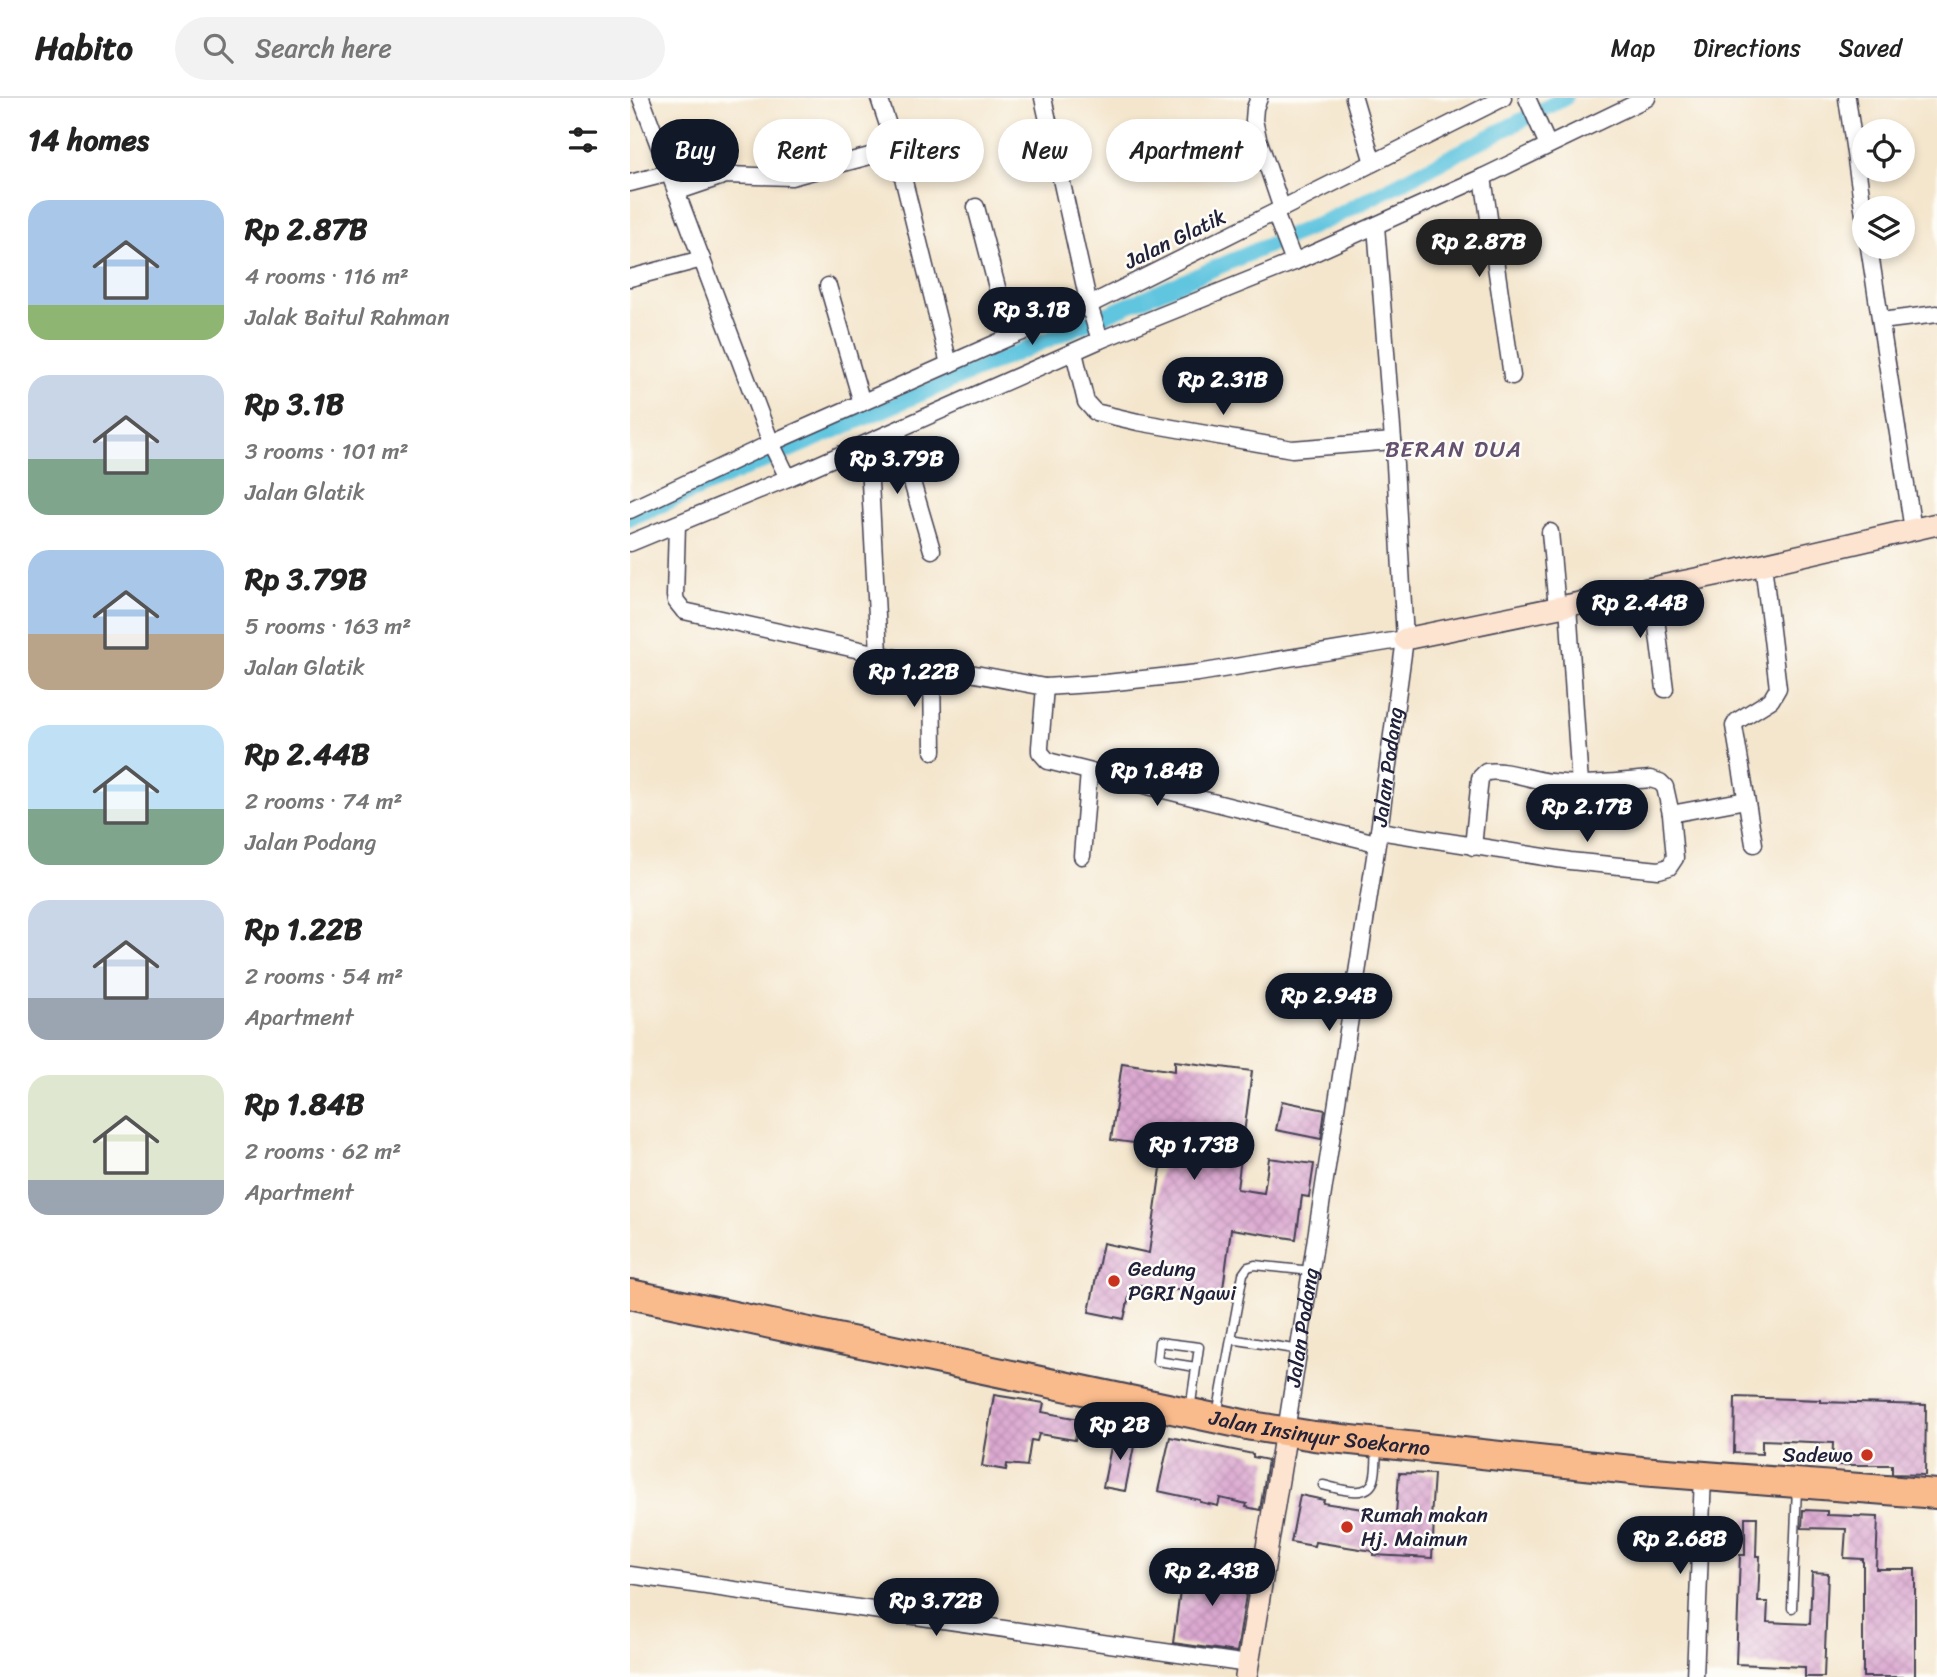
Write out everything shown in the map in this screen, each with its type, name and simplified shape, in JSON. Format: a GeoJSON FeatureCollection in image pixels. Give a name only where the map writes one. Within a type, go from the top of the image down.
{"type":"FeatureCollection","features":[{"type":"Feature","properties":{"kind":"highway","name":"Jalan Insinyur Soekarno"},"geometry":{"type":"LineString","coordinates":[[630,1294],[1286,1431],[1627,1469],[1937,1494]]}},
{"type":"Feature","properties":{"kind":"street"},"geometry":{"type":"LineString","coordinates":[[641,98],[651,125]]}},
{"type":"Feature","properties":{"kind":"street"},"geometry":{"type":"LineString","coordinates":[[879,98],[886,119]]}},
{"type":"Feature","properties":{"kind":"street"},"geometry":{"type":"LineString","coordinates":[[1043,98],[1090,309],[1099,335]]}},
{"type":"Feature","properties":{"kind":"street"},"geometry":{"type":"LineString","coordinates":[[1259,98],[1254,120],[1294,262]]}},
{"type":"Feature","properties":{"kind":"street"},"geometry":{"type":"LineString","coordinates":[[1354,98],[1374,163]]}},
{"type":"Feature","properties":{"kind":"street","name":"Jalan Glatik"},"geometry":{"type":"LineString","coordinates":[[645,515],[779,459],[862,403],[1010,337],[1090,309],[1279,216],[1374,163],[1503,98]]}},
{"type":"Feature","properties":{"kind":"street"},"geometry":{"type":"LineString","coordinates":[[630,542],[645,515],[677,524],[779,459],[868,444],[1074,352],[1099,335],[1294,262],[1376,226],[1647,98]]}},
{"type":"Feature","properties":{"kind":"street"},"geometry":{"type":"LineString","coordinates":[[1847,98],[1861,196]]}},
{"type":"Feature","properties":{"kind":"street"},"geometry":{"type":"LineString","coordinates":[[1529,102],[1548,145]]}},
{"type":"Feature","properties":{"kind":"street"},"geometry":{"type":"LineString","coordinates":[[676,192],[726,175],[791,177],[866,157]]}},
{"type":"Feature","properties":{"kind":"street"},"geometry":{"type":"LineString","coordinates":[[1483,177],[1512,376]]}},
{"type":"Feature","properties":{"kind":"street"},"geometry":{"type":"LineString","coordinates":[[630,183],[651,178]]}},
{"type":"Feature","properties":{"kind":"street"},"geometry":{"type":"LineString","coordinates":[[672,182],[779,459]]}},
{"type":"Feature","properties":{"kind":"street"},"geometry":{"type":"LineString","coordinates":[[904,182],[950,364]]}},
{"type":"Feature","properties":{"kind":"street"},"geometry":{"type":"LineString","coordinates":[[976,207],[1010,337]]}},
{"type":"Feature","properties":{"kind":"street","name":"Jalan Podang"},"geometry":{"type":"LineString","coordinates":[[1286,1431],[1405,639],[1376,226]]}},
{"type":"Feature","properties":{"kind":"street"},"geometry":{"type":"LineString","coordinates":[[630,278],[702,259]]}},
{"type":"Feature","properties":{"kind":"street"},"geometry":{"type":"LineString","coordinates":[[1871,259],[1913,530]]}},
{"type":"Feature","properties":{"kind":"street"},"geometry":{"type":"LineString","coordinates":[[828,286],[862,403]]}},
{"type":"Feature","properties":{"kind":"street"},"geometry":{"type":"LineString","coordinates":[[1881,321],[1937,314]]}},
{"type":"Feature","properties":{"kind":"street"},"geometry":{"type":"LineString","coordinates":[[1074,352],[1086,402],[1095,412],[1292,449],[1393,441]]}},
{"type":"Feature","properties":{"kind":"street"},"geometry":{"type":"LineString","coordinates":[[897,431],[932,550]]}},
{"type":"Feature","properties":{"kind":"street"},"geometry":{"type":"LineString","coordinates":[[868,444],[878,654]]}},
{"type":"Feature","properties":{"kind":"street"},"geometry":{"type":"LineString","coordinates":[[677,524],[675,596],[684,611],[932,666],[1045,687],[1198,673],[1405,639],[1763,564],[1937,524]]}},
{"type":"Feature","properties":{"kind":"street"},"geometry":{"type":"LineString","coordinates":[[1550,532],[1563,607],[1580,785]]}},
{"type":"Feature","properties":{"kind":"street"},"geometry":{"type":"LineString","coordinates":[[1754,844],[1734,726],[1737,721],[1771,700],[1778,688],[1763,564]]}},
{"type":"Feature","properties":{"kind":"street"},"geometry":{"type":"LineString","coordinates":[[1652,587],[1665,689]]}},
{"type":"Feature","properties":{"kind":"street"},"geometry":{"type":"LineString","coordinates":[[932,666],[933,751]]}},
{"type":"Feature","properties":{"kind":"street"},"geometry":{"type":"LineString","coordinates":[[1045,687],[1040,752],[1048,761],[1377,837],[1659,870],[1669,867],[1675,858],[1671,814],[1665,787],[1650,779],[1580,785],[1547,782],[1497,771],[1486,772],[1480,778],[1473,847]]}},
{"type":"Feature","properties":{"kind":"street"},"geometry":{"type":"LineString","coordinates":[[1082,856],[1089,772]]}},
{"type":"Feature","properties":{"kind":"street"},"geometry":{"type":"LineString","coordinates":[[1671,814],[1746,800]]}},
{"type":"Feature","properties":{"kind":"street"},"geometry":{"type":"LineString","coordinates":[[630,1575],[1247,1671],[1286,1431]]}},
{"type":"Feature","properties":{"kind":"street"},"geometry":{"type":"LineString","coordinates":[[1695,1677],[1703,1476]]}},
{"type":"Feature","properties":{"kind":"lane"},"geometry":{"type":"LineString","coordinates":[[1217,1418],[1243,1274],[1248,1267],[1255,1265],[1311,1271]]}},
{"type":"Feature","properties":{"kind":"lane"},"geometry":{"type":"LineString","coordinates":[[1231,1339],[1300,1350]]}},
{"type":"Feature","properties":{"kind":"lane"},"geometry":{"type":"LineString","coordinates":[[1189,1412],[1199,1348],[1159,1342],[1157,1361],[1196,1367]]}},
{"type":"Feature","properties":{"kind":"lane"},"geometry":{"type":"LineString","coordinates":[[1323,1485],[1361,1492],[1368,1489],[1374,1480],[1377,1443]]}},
{"type":"Feature","properties":{"kind":"lane"},"geometry":{"type":"LineString","coordinates":[[1792,1608],[1797,1483]]}},
{"type":"Feature","properties":{"kind":"building"},"geometry":{"type":"Polygon","coordinates":[[[1175,1061],[1252,1071],[1237,1189],[1264,1193],[1269,1158],[1314,1164],[1309,1197],[1302,1196],[1296,1239],[1231,1229],[1222,1296],[1132,1284],[1124,1319],[1089,1312],[1103,1243],[1149,1253],[1164,1147],[1111,1140],[1122,1063],[1175,1071],[1175,1061]]]}},
{"type":"Feature","properties":{"kind":"building"},"geometry":{"type":"Polygon","coordinates":[[[1282,1101],[1325,1110],[1321,1139],[1276,1130],[1282,1101]]]}},
{"type":"Feature","properties":{"kind":"building"},"geometry":{"type":"Polygon","coordinates":[[[994,1395],[1044,1403],[1042,1412],[1079,1419],[1075,1440],[1039,1434],[1037,1441],[1031,1440],[1027,1466],[1007,1464],[1006,1470],[982,1466],[994,1395]]]}},
{"type":"Feature","properties":{"kind":"building"},"geometry":{"type":"Polygon","coordinates":[[[1735,1397],[1926,1405],[1925,1475],[1892,1474],[1892,1465],[1832,1465],[1833,1443],[1762,1440],[1762,1454],[1734,1453],[1735,1397]]]}},
{"type":"Feature","properties":{"kind":"building"},"geometry":{"type":"Polygon","coordinates":[[[1114,1432],[1136,1436],[1125,1491],[1103,1487],[1114,1432]]]}},
{"type":"Feature","properties":{"kind":"building"},"geometry":{"type":"Polygon","coordinates":[[[1170,1437],[1253,1454],[1253,1457],[1268,1460],[1260,1510],[1220,1498],[1218,1506],[1158,1491],[1170,1437]]]}},
{"type":"Feature","properties":{"kind":"building"},"geometry":{"type":"Polygon","coordinates":[[[1399,1473],[1434,1474],[1432,1558],[1373,1555],[1373,1551],[1315,1542],[1314,1546],[1291,1542],[1300,1495],[1324,1500],[1323,1503],[1396,1514],[1399,1473]]]}},
{"type":"Feature","properties":{"kind":"building"},"geometry":{"type":"Polygon","coordinates":[[[1803,1510],[1827,1511],[1827,1515],[1878,1517],[1876,1569],[1915,1569],[1915,1677],[1863,1677],[1863,1559],[1844,1558],[1846,1529],[1802,1528],[1803,1510]]]}},
{"type":"Feature","properties":{"kind":"building"},"geometry":{"type":"Polygon","coordinates":[[[1745,1517],[1757,1517],[1756,1556],[1760,1556],[1758,1602],[1768,1602],[1767,1622],[1810,1624],[1812,1572],[1828,1573],[1824,1677],[1805,1677],[1805,1667],[1736,1664],[1740,1555],[1745,1555],[1745,1517]]]}},
{"type":"Feature","properties":{"kind":"building"},"geometry":{"type":"Polygon","coordinates":[[[1207,1562],[1250,1569],[1237,1652],[1173,1643],[1182,1576],[1204,1578],[1207,1562]]]}},
{"type":"Feature","properties":{"kind":"waterway"},"geometry":{"type":"LineString","coordinates":[[630,518],[1330,219],[1565,98]]}},
{"type":"Feature","properties":{"kind":"place","name":"Gedung PGRI Ngawi"},"geometry":{"type":"Point","coordinates":[1114,1281]}},
{"type":"Feature","properties":{"kind":"place","name":"Sadewo"},"geometry":{"type":"Point","coordinates":[1867,1455]}},
{"type":"Feature","properties":{"kind":"place","name":"Rumah makan Hj. Maimun"},"geometry":{"type":"Point","coordinates":[1347,1527]}},
{"type":"Feature","properties":{"kind":"district","name":"BERAN DUA"},"geometry":{"type":"Point","coordinates":[1454,449]}}]}
